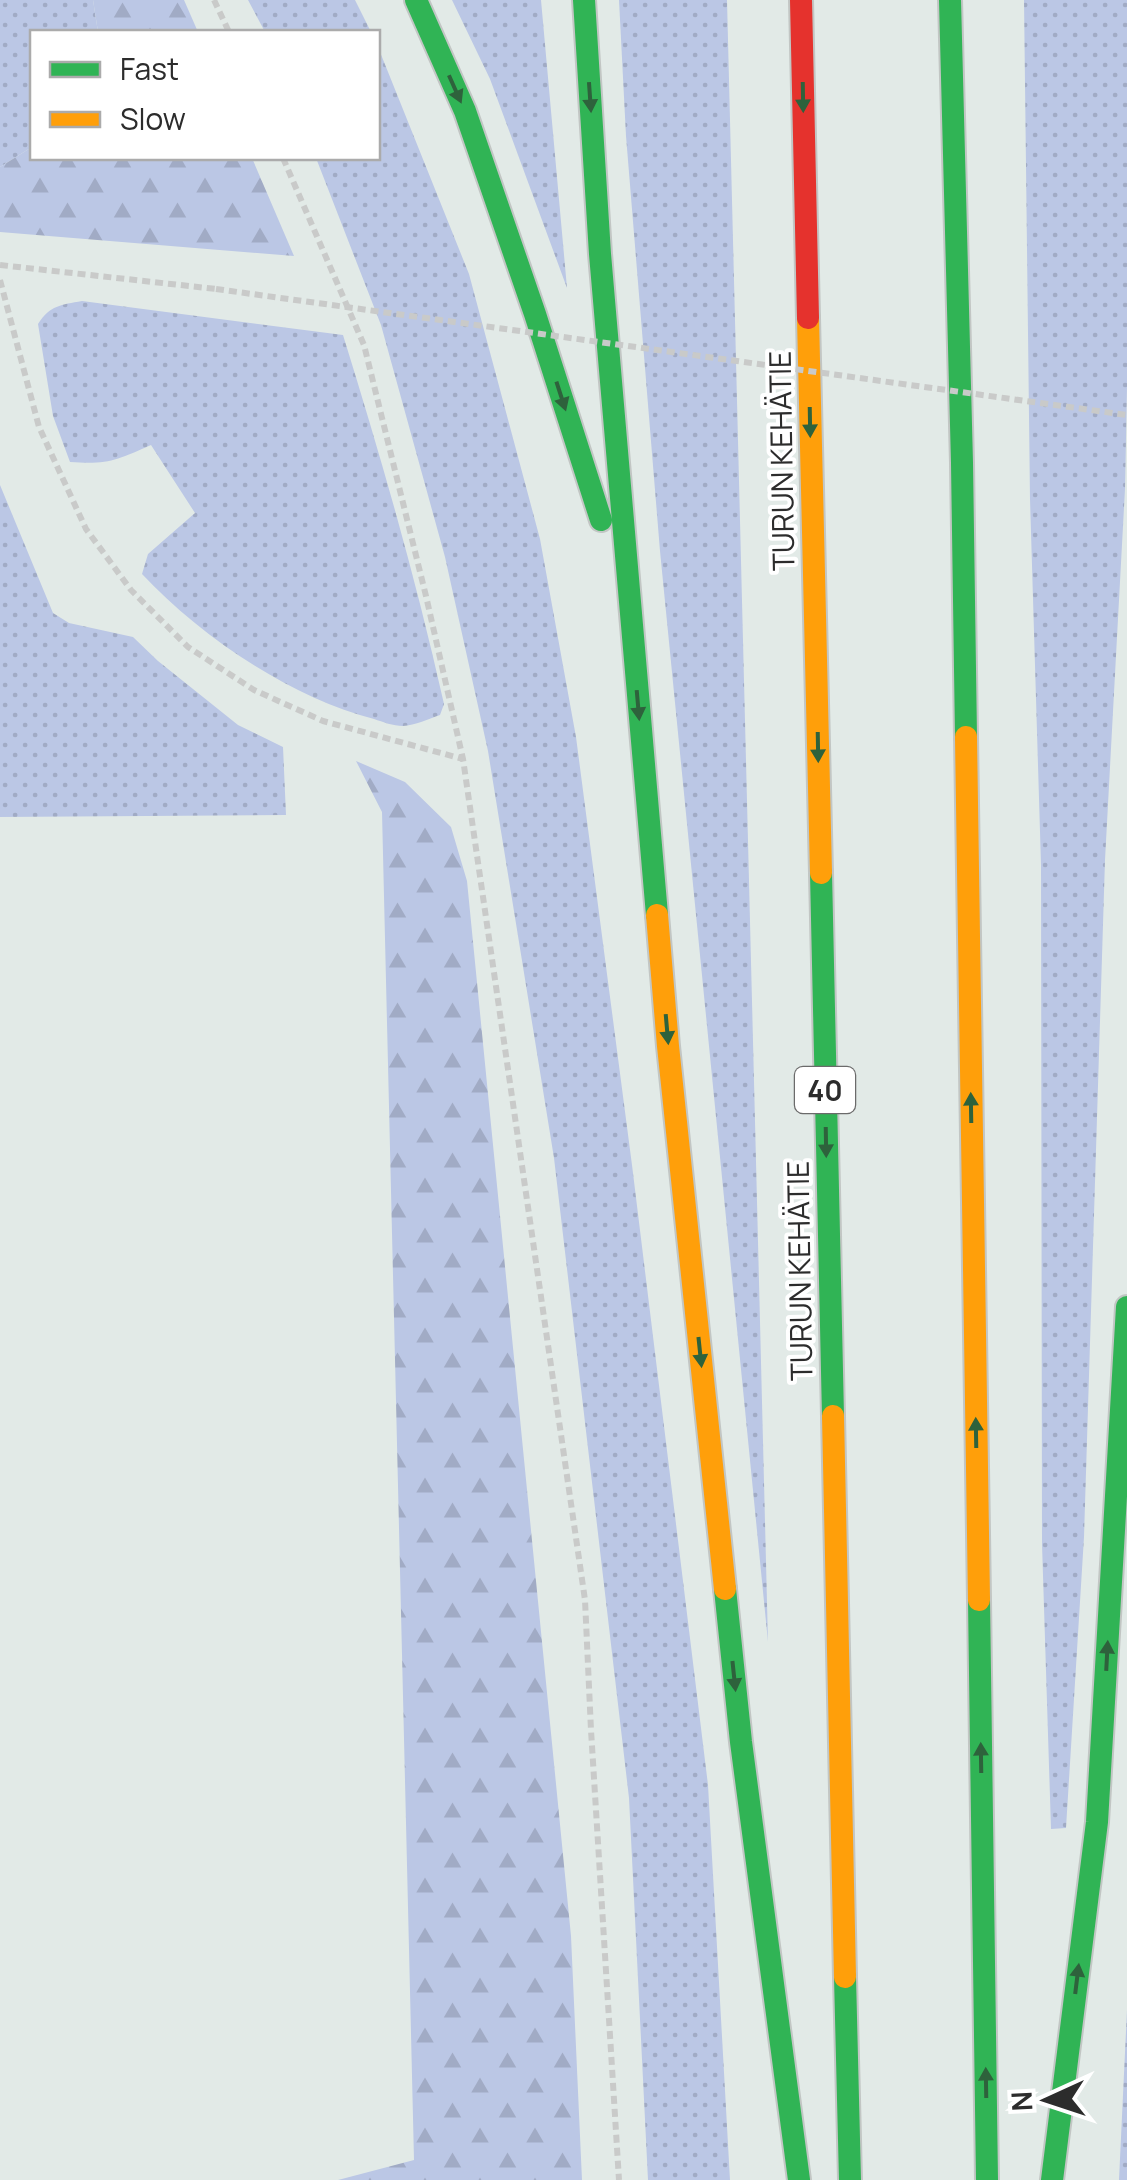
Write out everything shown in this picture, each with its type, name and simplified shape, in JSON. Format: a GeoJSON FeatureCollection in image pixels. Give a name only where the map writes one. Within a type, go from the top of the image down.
{"type":"FeatureCollection","features":[{"type":"Feature","properties":{"kind":"highway"},"geometry":{"type":"LineString","coordinates":[[416,0],[465,110],[630,608]]}},
{"type":"Feature","properties":{"kind":"highway"},"geometry":{"type":"LineString","coordinates":[[584,0],[600,254],[668,1046],[741,1742],[800,2180]]}},
{"type":"Feature","properties":{"kind":"highway","name":"TURUN KEHÄTIE"},"geometry":{"type":"LineString","coordinates":[[800,0],[850,2180]]}},
{"type":"Feature","properties":{"kind":"highway"},"geometry":{"type":"LineString","coordinates":[[950,0],[962,462],[987,2180]]}},
{"type":"Feature","properties":{"kind":"highway"},"geometry":{"type":"LineString","coordinates":[[1052,2180],[1097,1822],[1127,1307]]}},
{"type":"Feature","properties":{"kind":"path"},"geometry":{"type":"LineString","coordinates":[[214,0],[227,30]]}},
{"type":"Feature","properties":{"kind":"path"},"geometry":{"type":"LineString","coordinates":[[285,160],[364,345],[463,758],[585,1600],[619,2180]]}},
{"type":"Feature","properties":{"kind":"path"},"geometry":{"type":"LineString","coordinates":[[0,264],[1127,415]]}},
{"type":"Feature","properties":{"kind":"path"},"geometry":{"type":"LineString","coordinates":[[0,280],[39,427],[86,529],[131,590],[188,648],[254,690],[324,721],[463,758]]}},
{"type":"Feature","properties":{"kind":"green space"},"geometry":{"type":"Polygon","coordinates":[[[0,0],[93,0],[98,30],[30,30],[30,148],[0,167],[0,0]]]}},
{"type":"Feature","properties":{"kind":"green space"},"geometry":{"type":"Polygon","coordinates":[[[93,0],[184,0],[197,30],[98,30],[93,0]]]}},
{"type":"Feature","properties":{"kind":"green space"},"geometry":{"type":"Polygon","coordinates":[[[248,0],[355,0],[370,30],[264,30],[248,0]]]}},
{"type":"Feature","properties":{"kind":"green space"},"geometry":{"type":"Polygon","coordinates":[[[452,0],[541,0],[567,288],[490,79],[452,0]]]}},
{"type":"Feature","properties":{"kind":"green space"},"geometry":{"type":"Polygon","coordinates":[[[619,0],[727,0],[768,1642],[660,551],[626,136],[619,0]]]}},
{"type":"Feature","properties":{"kind":"green space"},"geometry":{"type":"Polygon","coordinates":[[[1024,0],[1127,0],[1125,489],[1105,860],[1084,1537],[1066,1828],[1051,1829],[1042,1544],[1041,865],[1030,499],[1024,0]]]}},
{"type":"Feature","properties":{"kind":"green space"},"geometry":{"type":"Polygon","coordinates":[[[380,52],[469,274],[540,539],[576,737],[708,1785],[730,2180],[648,2180],[629,1798],[554,1158],[488,751],[445,557],[381,325],[317,160],[380,160],[380,52]]]}},
{"type":"Feature","properties":{"kind":"green space"},"geometry":{"type":"Polygon","coordinates":[[[30,148],[30,160],[253,160],[294,256],[0,232],[0,167],[30,148]]]}},
{"type":"Feature","properties":{"kind":"green space"},"geometry":{"type":"Polygon","coordinates":[[[82,301],[343,335],[422,611],[444,704],[440,715],[396,725],[311,696],[219,642],[142,574],[148,554],[195,513],[151,445],[112,460],[70,462],[53,416],[38,324],[52,309],[82,301]]]}},
{"type":"Feature","properties":{"kind":"green space"},"geometry":{"type":"Polygon","coordinates":[[[0,485],[53,613],[69,623],[133,637],[238,725],[283,747],[286,815],[0,817],[0,485]]]}},
{"type":"Feature","properties":{"kind":"green space"},"geometry":{"type":"Polygon","coordinates":[[[356,761],[405,782],[451,827],[467,881],[571,1936],[582,2180],[338,2180],[414,2160],[382,812],[356,761]]]}},
{"type":"Feature","properties":{"kind":"green space"},"geometry":{"type":"Polygon","coordinates":[[[1127,2010],[1127,2180],[1119,2180],[1127,2010]]]}},
{"type":"Feature","properties":{"kind":"traffic: fast"},"geometry":{"type":"LineString","coordinates":[[416,0],[465,111],[601,520]]}},
{"type":"Feature","properties":{"kind":"traffic: fast"},"geometry":{"type":"LineString","coordinates":[[584,0],[600,254],[657,915]]}},
{"type":"Feature","properties":{"kind":"traffic: fast"},"geometry":{"type":"LineString","coordinates":[[950,0],[966,737]]}},
{"type":"Feature","properties":{"kind":"traffic: fast"},"geometry":{"type":"LineString","coordinates":[[821,873],[833,1416]]}},
{"type":"Feature","properties":{"kind":"traffic: fast"},"geometry":{"type":"LineString","coordinates":[[1052,2180],[1097,1822],[1127,1307]]}},
{"type":"Feature","properties":{"kind":"traffic: fast"},"geometry":{"type":"LineString","coordinates":[[725,1589],[741,1742],[799,2180]]}},
{"type":"Feature","properties":{"kind":"traffic: fast"},"geometry":{"type":"LineString","coordinates":[[979,1600],[987,2180]]}},
{"type":"Feature","properties":{"kind":"traffic: fast"},"geometry":{"type":"LineString","coordinates":[[845,1977],[850,2180]]}},
{"type":"Feature","properties":{"kind":"traffic: slow"},"geometry":{"type":"LineString","coordinates":[[808,318],[821,873]]}},
{"type":"Feature","properties":{"kind":"traffic: slow"},"geometry":{"type":"LineString","coordinates":[[966,737],[979,1600]]}},
{"type":"Feature","properties":{"kind":"traffic: slow"},"geometry":{"type":"LineString","coordinates":[[657,915],[725,1589]]}},
{"type":"Feature","properties":{"kind":"traffic: slow"},"geometry":{"type":"LineString","coordinates":[[833,1416],[845,1977]]}},
{"type":"Feature","properties":{"kind":"traffic: jam"},"geometry":{"type":"LineString","coordinates":[[801,0],[808,318]]}}]}
